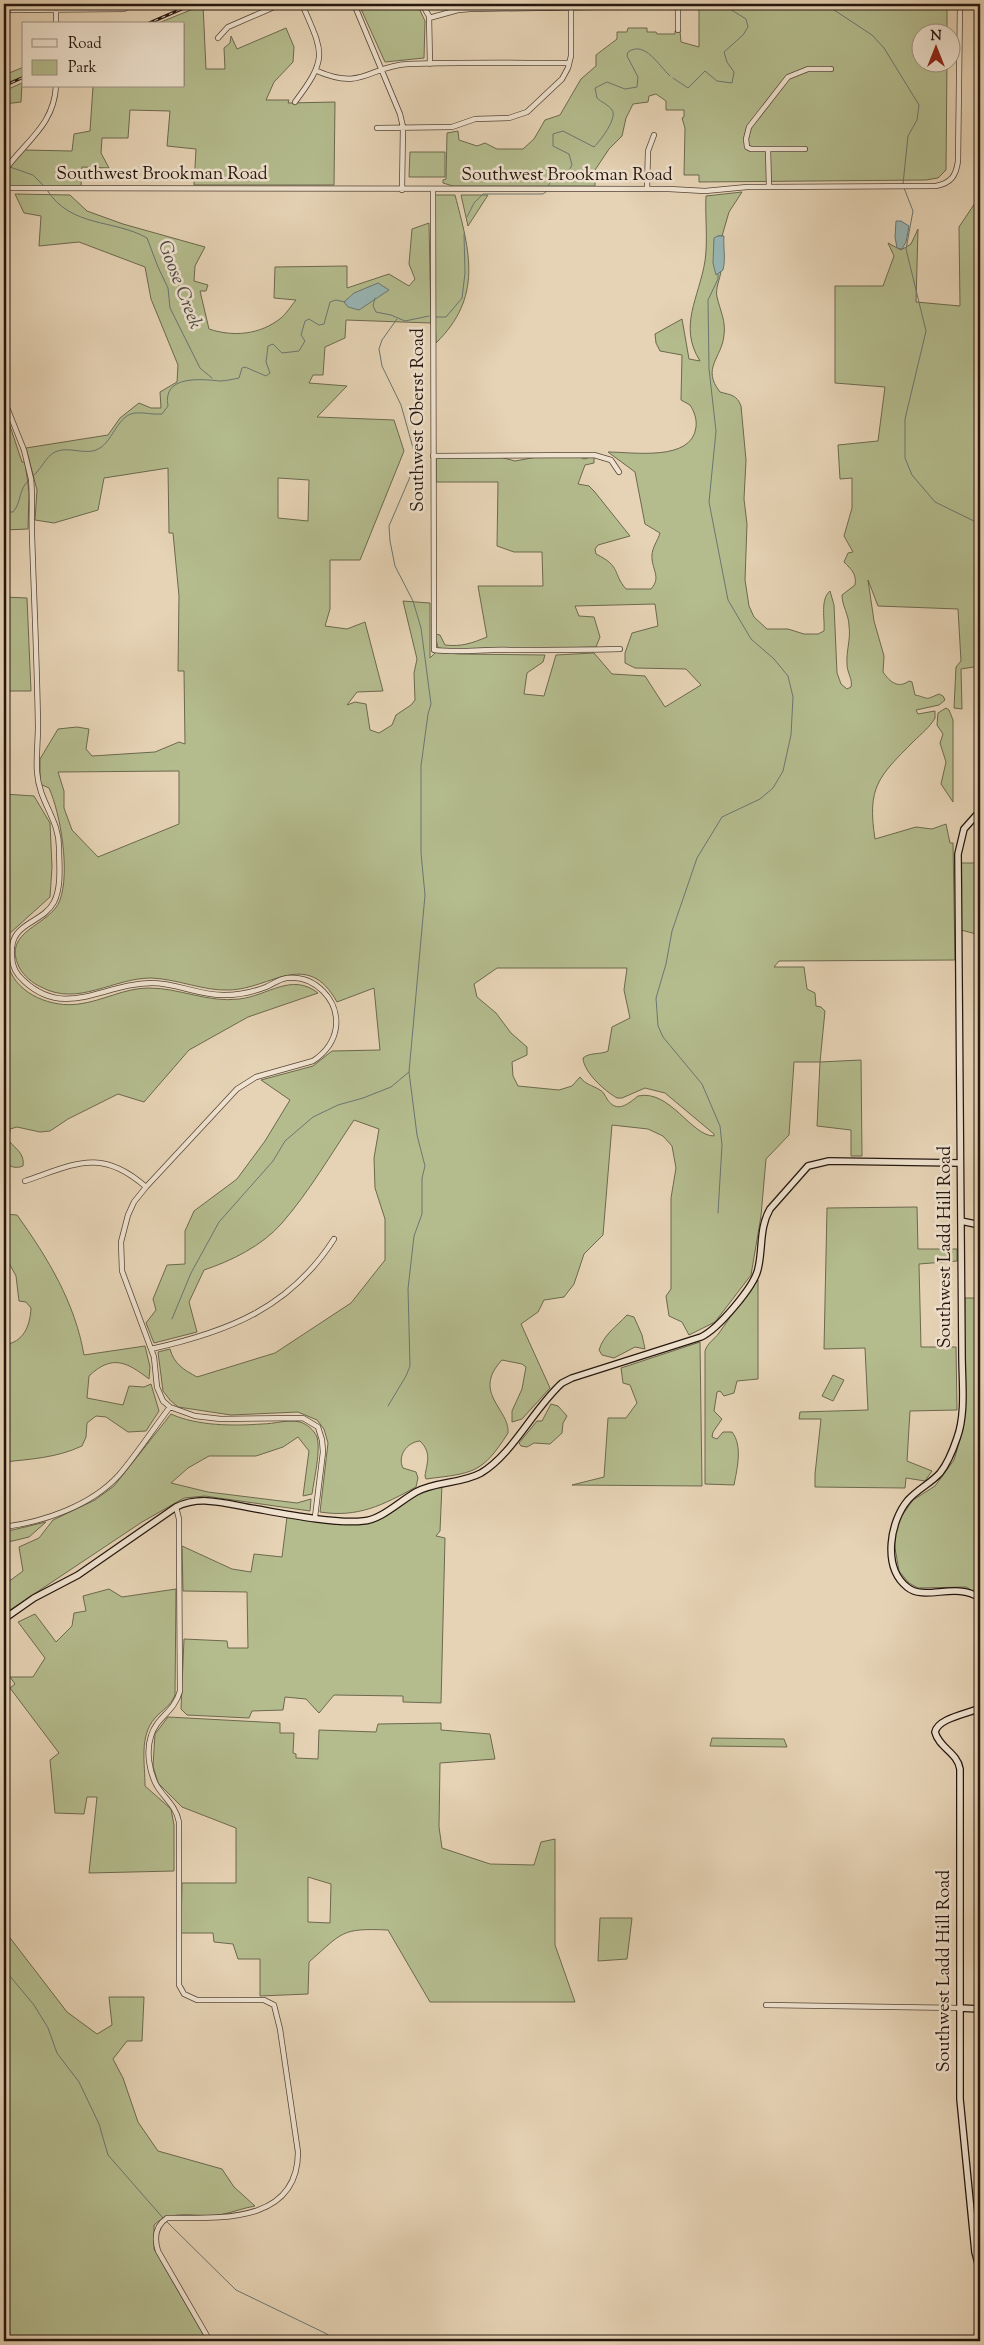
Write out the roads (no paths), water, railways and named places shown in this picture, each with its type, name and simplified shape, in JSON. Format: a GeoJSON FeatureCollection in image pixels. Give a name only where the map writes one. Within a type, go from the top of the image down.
{"type":"FeatureCollection","features":[{"type":"Feature","properties":{"kind":"street"},"geometry":{"type":"LineString","coordinates":[[4,6],[24,4]]}},
{"type":"Feature","properties":{"kind":"street"},"geometry":{"type":"LineString","coordinates":[[218,38],[228,27],[281,4]]}},
{"type":"Feature","properties":{"kind":"street"},"geometry":{"type":"LineString","coordinates":[[295,102],[317,71],[319,47],[302,4]]}},
{"type":"Feature","properties":{"kind":"street"},"geometry":{"type":"LineString","coordinates":[[354,4],[393,92],[403,128],[402,190]]}},
{"type":"Feature","properties":{"kind":"street"},"geometry":{"type":"LineString","coordinates":[[422,4],[429,18],[430,64]]}},
{"type":"Feature","properties":{"kind":"street"},"geometry":{"type":"LineString","coordinates":[[429,18],[458,10],[487,6],[605,6],[612,4]]}},
{"type":"Feature","properties":{"kind":"street"},"geometry":{"type":"LineString","coordinates":[[678,4],[678,30]]}},
{"type":"Feature","properties":{"kind":"street","name":"Southwest Brookman Road"},"geometry":{"type":"LineString","coordinates":[[4,188],[647,189],[705,191],[769,188],[936,186],[950,182],[957,171],[960,4]]}},
{"type":"Feature","properties":{"kind":"street"},"geometry":{"type":"LineString","coordinates":[[12,10],[56,6],[124,9],[129,6]]}},
{"type":"Feature","properties":{"kind":"street"},"geometry":{"type":"LineString","coordinates":[[56,6],[56,22]]}},
{"type":"Feature","properties":{"kind":"street"},"geometry":{"type":"LineString","coordinates":[[377,128],[452,127],[475,119],[519,117],[534,108],[562,79],[569,63],[571,6]]}},
{"type":"Feature","properties":{"kind":"street"},"geometry":{"type":"LineString","coordinates":[[317,71],[336,78],[350,79],[363,78],[399,65],[569,63]]}},
{"type":"Feature","properties":{"kind":"street"},"geometry":{"type":"LineString","coordinates":[[805,149],[748,148],[746,139],[752,122],[766,108],[781,83],[788,77],[799,71],[831,69]]}},
{"type":"Feature","properties":{"kind":"street"},"geometry":{"type":"LineString","coordinates":[[4,171],[45,122],[54,106],[56,88]]}},
{"type":"Feature","properties":{"kind":"street"},"geometry":{"type":"LineString","coordinates":[[647,189],[648,151],[654,135]]}},
{"type":"Feature","properties":{"kind":"street"},"geometry":{"type":"LineString","coordinates":[[768,149],[769,188]]}},
{"type":"Feature","properties":{"kind":"street","name":"Southwest Oberst Road"},"geometry":{"type":"LineString","coordinates":[[433,190],[434,650],[457,653],[513,650],[620,649]]}},
{"type":"Feature","properties":{"kind":"street"},"geometry":{"type":"LineString","coordinates":[[4,400],[24,450],[30,471],[38,728],[37,775],[40,795],[54,820],[59,840],[56,898],[47,912],[19,931],[12,943],[11,956],[16,970],[22,979],[44,995],[55,999],[71,1000],[114,988],[151,983],[180,986],[213,995],[236,995],[264,988],[285,978],[293,978],[316,985],[327,995],[336,1016],[334,1037],[322,1055],[307,1063],[256,1077],[238,1089],[146,1186],[128,1214],[121,1242],[120,1256],[124,1281],[151,1349],[157,1387],[163,1401],[170,1407],[189,1414],[212,1418],[245,1420],[293,1417],[312,1421],[321,1433],[323,1452],[315,1517]]}},
{"type":"Feature","properties":{"kind":"street"},"geometry":{"type":"LineString","coordinates":[[433,456],[594,454],[611,460],[619,472]]}},
{"type":"Feature","properties":{"kind":"street","name":"Southwest Ladd Hill Road"},"geometry":{"type":"LineString","coordinates":[[980,811],[964,829],[958,854],[961,1221],[960,1430],[941,1472],[912,1496],[899,1513],[893,1530],[892,1548],[896,1572],[903,1583],[912,1590],[927,1592],[962,1590],[980,1598]]}},
{"type":"Feature","properties":{"kind":"street"},"geometry":{"type":"LineString","coordinates":[[4,1619],[34,1598],[78,1575],[176,1507],[191,1501],[202,1500],[315,1517],[364,1521],[373,1518],[417,1491],[444,1482],[465,1479],[480,1474],[508,1447],[562,1383],[572,1378],[701,1337],[711,1332],[720,1324],[757,1274],[765,1217],[808,1166],[829,1160],[960,1162]]}},
{"type":"Feature","properties":{"kind":"street"},"geometry":{"type":"LineString","coordinates":[[25,1181],[73,1164],[100,1162],[118,1167],[146,1186]]}},
{"type":"Feature","properties":{"kind":"street"},"geometry":{"type":"LineString","coordinates":[[961,1221],[980,1225]]}},
{"type":"Feature","properties":{"kind":"street"},"geometry":{"type":"LineString","coordinates":[[151,1349],[203,1336],[245,1319],[268,1306],[305,1278],[334,1239]]}},
{"type":"Feature","properties":{"kind":"street"},"geometry":{"type":"LineString","coordinates":[[4,1527],[33,1521],[61,1512],[103,1489],[118,1475],[170,1407]]}},
{"type":"Feature","properties":{"kind":"street"},"geometry":{"type":"LineString","coordinates":[[176,1507],[179,1519],[180,1550],[180,1690],[174,1707],[155,1726],[149,1746],[157,1786],[177,1812],[179,1822],[179,1985],[184,1994],[197,2000],[264,2000],[274,2005],[280,2029],[298,2152],[298,2162],[292,2180],[270,2206],[252,2213],[226,2217],[167,2218],[158,2226],[156,2236],[158,2251],[210,2341]]}},
{"type":"Feature","properties":{"kind":"street","name":"Southwest Ladd Hill Road"},"geometry":{"type":"LineString","coordinates":[[980,1708],[943,1721],[935,1730],[938,1740],[957,1758],[961,1771],[959,2008],[961,2108],[974,2248],[980,2271]]}},
{"type":"Feature","properties":{"kind":"street"},"geometry":{"type":"LineString","coordinates":[[766,2005],[980,2009]]}},
{"type":"Feature","properties":{"kind":"water"},"geometry":{"type":"Polygon","coordinates":[[[896,221],[901,221],[909,226],[906,242],[902,249],[897,248],[895,237],[896,221]]]}},
{"type":"Feature","properties":{"kind":"water"},"geometry":{"type":"Polygon","coordinates":[[[724,236],[724,261],[723,270],[716,275],[713,263],[714,238],[724,236]]]}},
{"type":"Feature","properties":{"kind":"water"},"geometry":{"type":"Polygon","coordinates":[[[378,283],[389,290],[359,310],[348,307],[344,302],[354,293],[378,283]]]}},
{"type":"Feature","properties":{"kind":"waterway"},"geometry":{"type":"LineString","coordinates":[[673,78],[688,88],[705,71],[717,81],[732,83],[734,72],[727,62],[724,52],[743,35],[748,27],[746,19],[730,9],[731,4]]}},
{"type":"Feature","properties":{"kind":"waterway"},"geometry":{"type":"LineString","coordinates":[[825,4],[872,35],[884,48],[919,105],[917,120],[908,136],[903,184]]}},
{"type":"Feature","properties":{"kind":"waterway"},"geometry":{"type":"LineString","coordinates":[[548,186],[550,182],[570,169],[572,165],[569,154],[553,146],[553,134],[563,131],[594,147],[611,124],[613,118],[611,108],[597,98],[595,88],[607,82],[625,89],[637,87],[638,77],[627,56],[628,52],[634,49],[646,52],[670,76]]}},
{"type":"Feature","properties":{"kind":"waterway","name":"Goose Creek"},"geometry":{"type":"LineString","coordinates":[[4,165],[33,175],[45,187]]}},
{"type":"Feature","properties":{"kind":"waterway"},"geometry":{"type":"LineString","coordinates":[[904,188],[913,211],[906,249],[926,331],[905,419],[905,458],[912,475],[935,502],[980,524]]}},
{"type":"Feature","properties":{"kind":"waterway","name":"Goose Creek"},"geometry":{"type":"LineString","coordinates":[[47,190],[57,202],[68,211],[80,217],[134,232],[147,238],[168,288],[170,308],[200,368],[212,378]]}},
{"type":"Feature","properties":{"kind":"waterway"},"geometry":{"type":"LineString","coordinates":[[467,217],[474,203],[483,194],[543,194],[547,191]]}},
{"type":"Feature","properties":{"kind":"waterway"},"geometry":{"type":"LineString","coordinates":[[436,317],[446,317],[462,298],[465,273],[464,234]]}},
{"type":"Feature","properties":{"kind":"waterway"},"geometry":{"type":"LineString","coordinates":[[718,274],[718,279],[708,300],[709,369],[716,431],[709,502],[728,600],[751,639],[774,659],[788,676],[793,697],[791,735],[783,771],[773,788],[760,799],[722,817],[697,858],[672,931],[666,964],[656,998],[658,1026],[663,1037],[702,1084],[720,1126],[722,1145],[718,1213]]}},
{"type":"Feature","properties":{"kind":"waterway"},"geometry":{"type":"LineString","coordinates":[[375,298],[373,306],[376,312],[391,315],[405,321],[429,316]]}},
{"type":"Feature","properties":{"kind":"waterway","name":"Goose Creek"},"geometry":{"type":"LineString","coordinates":[[32,477],[55,452],[60,450],[89,451],[100,448],[124,418],[129,415],[135,413],[162,414],[168,406],[168,396],[171,389],[177,384],[194,380],[222,381],[239,378],[242,368],[245,367],[266,376],[270,373],[266,362],[268,346],[273,344],[282,353],[299,351],[305,341],[301,335],[305,321],[309,319],[319,325],[324,324],[330,302],[336,300],[345,302]]}},
{"type":"Feature","properties":{"kind":"waterway"},"geometry":{"type":"LineString","coordinates":[[388,1406],[410,1366],[408,1289],[414,1236],[422,1214],[422,1178],[425,1166],[417,1135],[409,1072],[425,895],[421,853],[421,766],[431,704],[421,628],[413,601],[395,566],[390,541],[389,526],[413,470],[415,455],[401,405],[382,366],[379,349],[382,340],[397,319]]}},
{"type":"Feature","properties":{"kind":"waterway"},"geometry":{"type":"LineString","coordinates":[[4,512],[13,512],[18,504],[23,487],[29,480]]}},
{"type":"Feature","properties":{"kind":"waterway"},"geometry":{"type":"LineString","coordinates":[[172,1319],[191,1273],[219,1222],[273,1161],[285,1141],[313,1117],[338,1105],[391,1087],[409,1072]]}},
{"type":"Feature","properties":{"kind":"waterway"},"geometry":{"type":"LineString","coordinates":[[4,1969],[34,2005],[48,2028],[57,2053],[79,2082],[99,2124],[108,2155],[163,2218]]}},
{"type":"Feature","properties":{"kind":"waterway"},"geometry":{"type":"LineString","coordinates":[[166,2221],[236,2290],[327,2334],[335,2341]]}},
{"type":"Feature","properties":{"kind":"railway"},"geometry":{"type":"LineString","coordinates":[[152,22],[193,4]]}},
{"type":"Feature","properties":{"kind":"railway"},"geometry":{"type":"LineString","coordinates":[[4,86],[22,78]]}}]}
